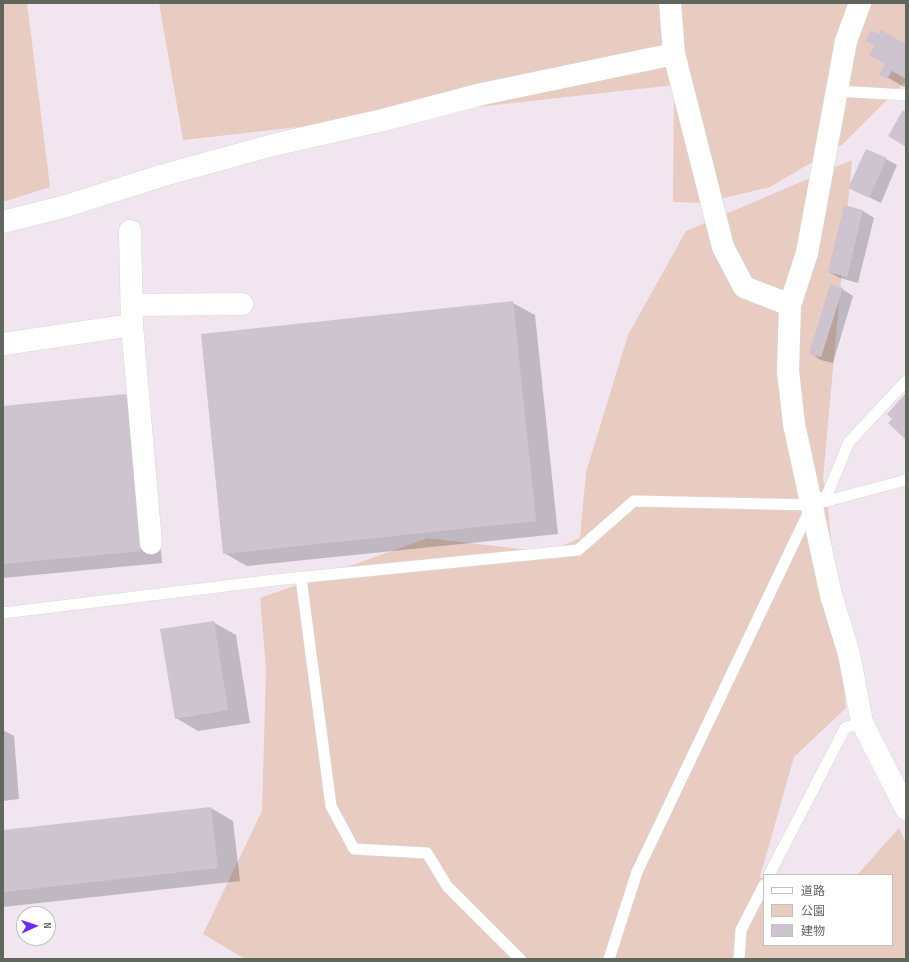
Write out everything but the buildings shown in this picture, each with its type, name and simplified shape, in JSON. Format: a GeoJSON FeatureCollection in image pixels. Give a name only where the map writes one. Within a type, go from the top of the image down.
{"type":"FeatureCollection","features":[{"type":"Feature","properties":{"kind":"street"},"geometry":{"type":"LineString","coordinates":[[670,3],[674,54],[723,247],[744,287],[790,305]]}},
{"type":"Feature","properties":{"kind":"street"},"geometry":{"type":"LineString","coordinates":[[860,3],[846,41],[808,252],[790,305],[788,371],[794,424],[831,595],[849,654],[862,722],[906,810]]}},
{"type":"Feature","properties":{"kind":"street"},"geometry":{"type":"LineString","coordinates":[[3,222],[66,206],[164,175],[273,145],[383,120],[482,94],[674,54]]}},
{"type":"Feature","properties":{"kind":"street"},"geometry":{"type":"LineString","coordinates":[[130,231],[132,315],[151,543]]}},
{"type":"Feature","properties":{"kind":"street"},"geometry":{"type":"LineString","coordinates":[[3,344],[132,315],[242,304]]}},
{"type":"Feature","properties":{"kind":"lane"},"geometry":{"type":"LineString","coordinates":[[837,91],[906,95]]}},
{"type":"Feature","properties":{"kind":"lane"},"geometry":{"type":"LineString","coordinates":[[609,959],[637,872],[812,505],[826,495],[849,442],[906,381]]}},
{"type":"Feature","properties":{"kind":"lane"},"geometry":{"type":"LineString","coordinates":[[3,614],[301,578],[578,550],[634,501],[812,505],[906,480]]}},
{"type":"Feature","properties":{"kind":"lane"},"geometry":{"type":"LineString","coordinates":[[301,578],[331,806],[354,849],[427,853],[447,886],[520,959]]}},
{"type":"Feature","properties":{"kind":"lane"},"geometry":{"type":"LineString","coordinates":[[770,874],[845,728],[862,722]]}},
{"type":"Feature","properties":{"kind":"lane"},"geometry":{"type":"LineString","coordinates":[[739,959],[741,930],[763,887]]}},
{"type":"Feature","properties":{"kind":"green space"},"geometry":{"type":"Polygon","coordinates":[[[3,3],[27,3],[50,187],[3,202],[3,3]]]}},
{"type":"Feature","properties":{"kind":"green space"},"geometry":{"type":"Polygon","coordinates":[[[159,3],[906,3],[906,81],[843,144],[770,187],[703,203],[673,202],[674,85],[183,140],[159,3]]]}},
{"type":"Feature","properties":{"kind":"green space"},"geometry":{"type":"Polygon","coordinates":[[[852,160],[823,478],[827,495],[846,708],[794,757],[760,877],[763,878],[763,946],[893,946],[893,874],[858,874],[899,828],[906,843],[906,959],[245,959],[203,934],[262,811],[266,669],[260,598],[428,538],[547,552],[580,538],[586,472],[628,335],[686,231],[852,160]]]}}]}
